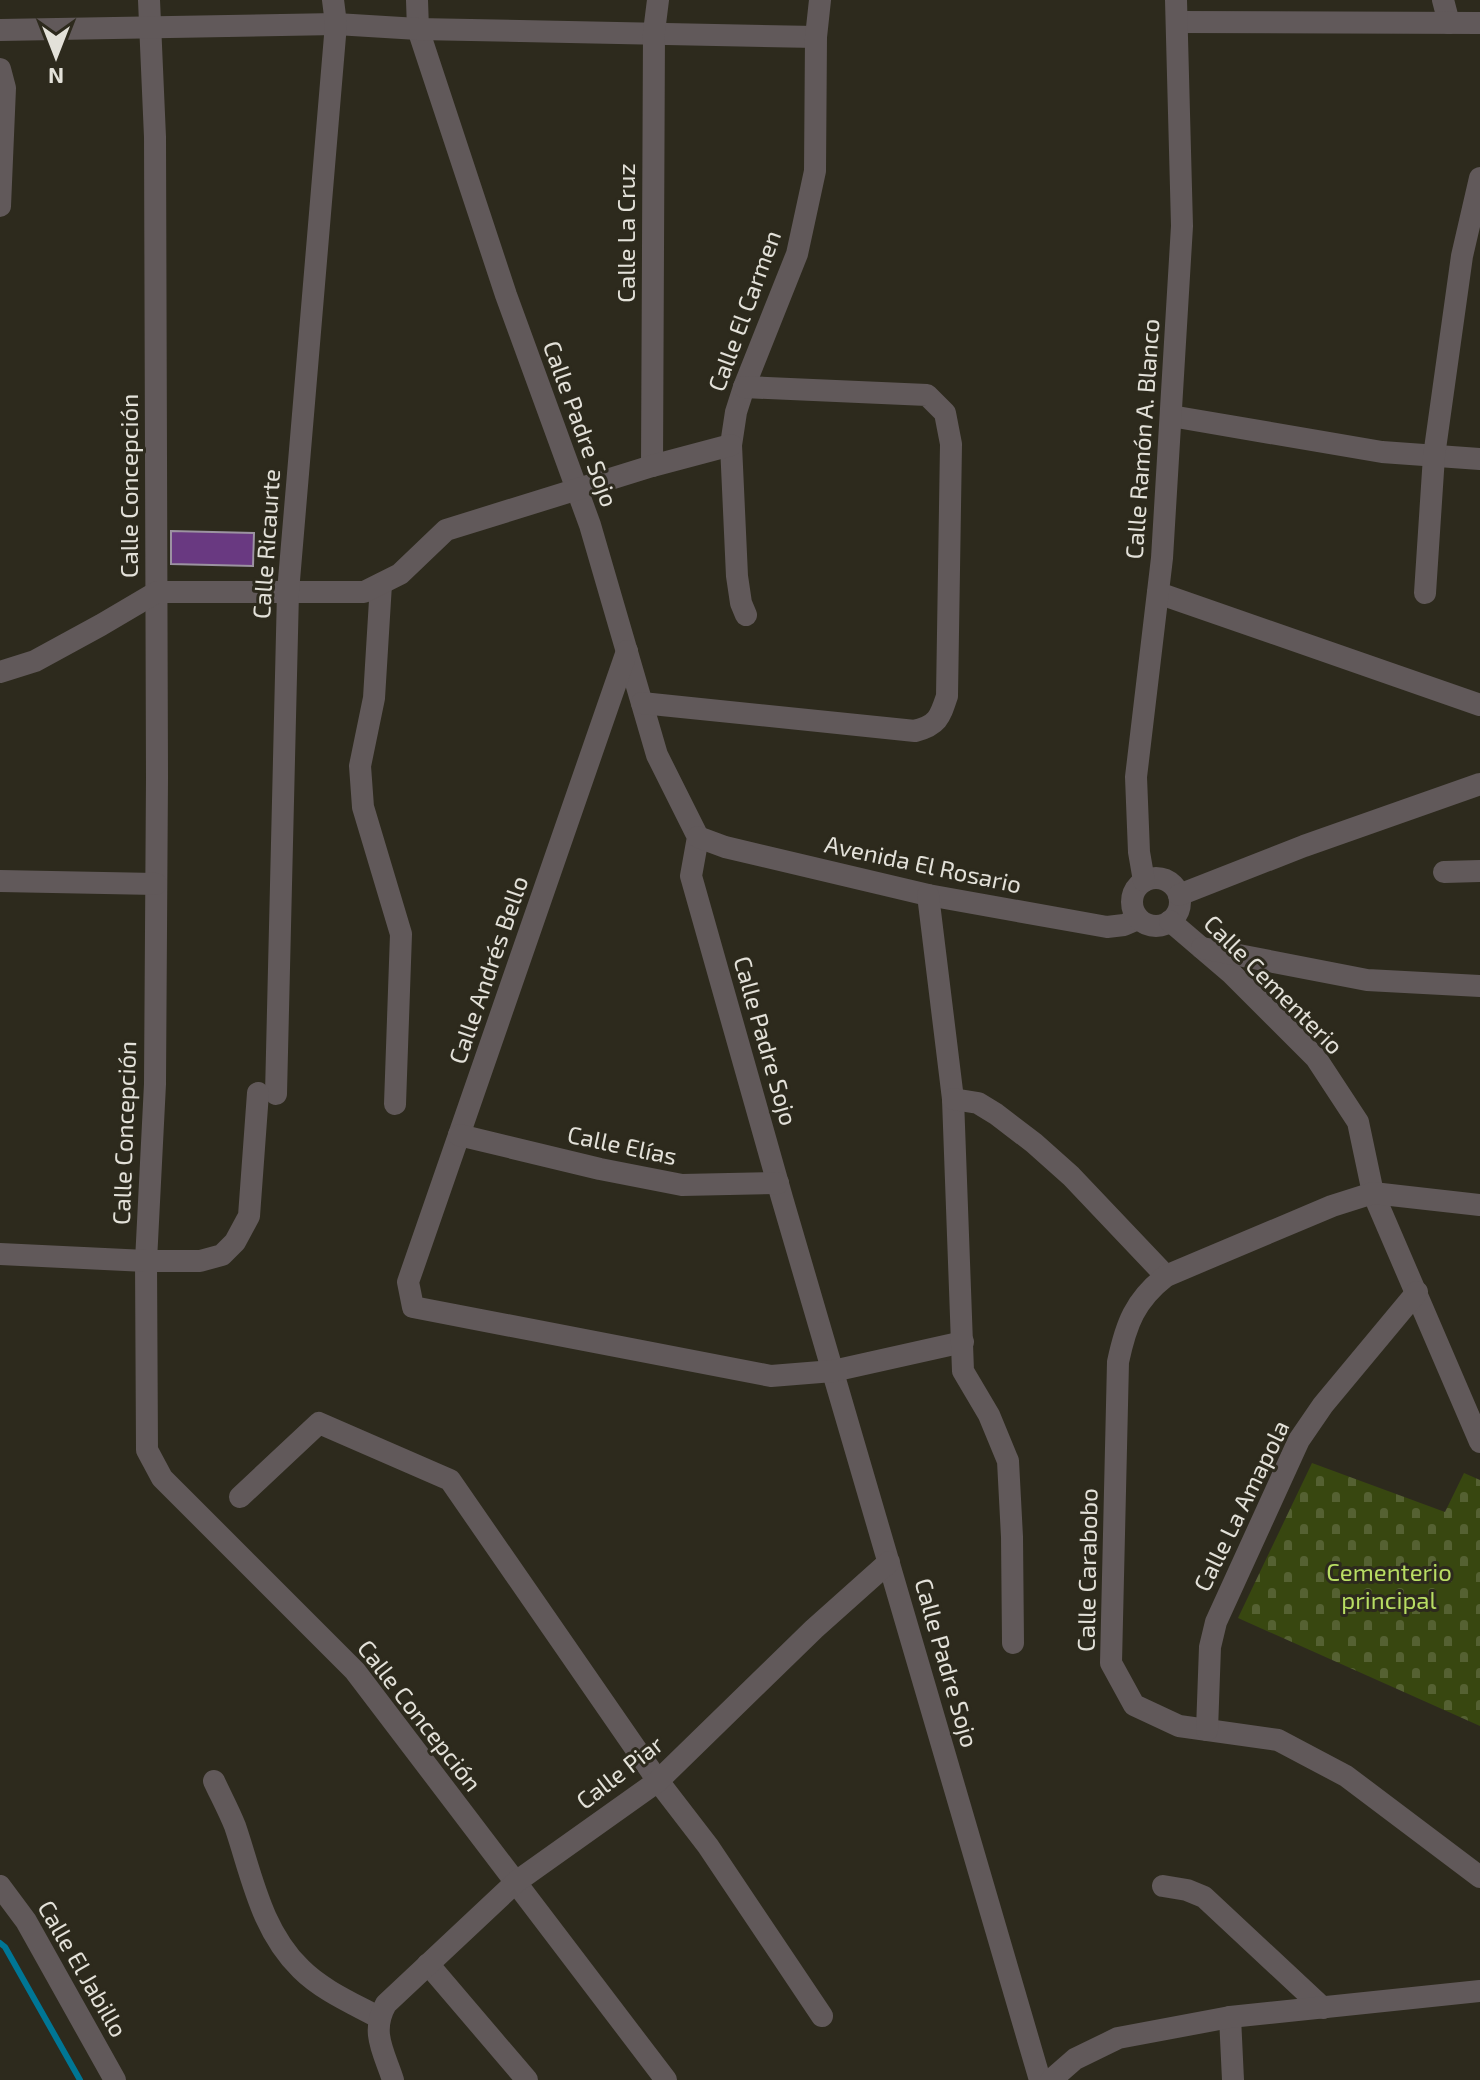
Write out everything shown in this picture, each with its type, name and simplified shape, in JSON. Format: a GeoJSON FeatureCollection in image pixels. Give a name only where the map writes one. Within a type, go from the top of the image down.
{"type":"FeatureCollection","features":[{"type":"Feature","properties":{"kind":"street","name":"Calle Concepción"},"geometry":{"type":"LineString","coordinates":[[149,0],[155,137],[157,592],[155,1084],[146,1261],[147,1450],[162,1478],[355,1671],[666,2080]]}},
{"type":"Feature","properties":{"kind":"street","name":"Calle Ricaurte"},"geometry":{"type":"LineString","coordinates":[[0,1254],[200,1261],[222,1255],[235,1242],[249,1216],[267,1094],[288,592],[336,24],[333,0]]}},
{"type":"Feature","properties":{"kind":"street","name":"Calle Padre Sojo"},"geometry":{"type":"LineString","coordinates":[[417,0],[418,29],[506,295],[590,525],[657,755],[698,837],[691,876],[1040,2080]]}},
{"type":"Feature","properties":{"kind":"street","name":"Calle La Cruz"},"geometry":{"type":"LineString","coordinates":[[652,466],[654,32],[658,0]]}},
{"type":"Feature","properties":{"kind":"street","name":"Calle El Carmen"},"geometry":{"type":"LineString","coordinates":[[746,615],[741,603],[735,546],[731,445],[744,387],[797,254],[815,171],[816,37],[820,0]]}},
{"type":"Feature","properties":{"kind":"street"},"geometry":{"type":"LineString","coordinates":[[1443,0],[1449,23]]}},
{"type":"Feature","properties":{"kind":"street"},"geometry":{"type":"LineString","coordinates":[[1176,11],[1480,23]]}},
{"type":"Feature","properties":{"kind":"street","name":"Calle Ramón A. Blanco"},"geometry":{"type":"LineString","coordinates":[[1144,881],[1139,852],[1136,777],[1158,593],[1182,226],[1176,11]]}},
{"type":"Feature","properties":{"kind":"street"},"geometry":{"type":"LineString","coordinates":[[0,30],[336,24],[418,29],[816,37]]}},
{"type":"Feature","properties":{"kind":"street"},"geometry":{"type":"LineString","coordinates":[[0,69],[5,88],[0,206]]}},
{"type":"Feature","properties":{"kind":"street"},"geometry":{"type":"LineString","coordinates":[[1425,593],[1434,456],[1462,256],[1480,178]]}},
{"type":"Feature","properties":{"kind":"street"},"geometry":{"type":"LineString","coordinates":[[642,703],[915,731],[929,727],[941,713],[947,696],[951,444],[945,413],[927,395],[744,387]]}},
{"type":"Feature","properties":{"kind":"street"},"geometry":{"type":"LineString","coordinates":[[1171,416],[1382,452],[1480,459]]}},
{"type":"Feature","properties":{"kind":"street"},"geometry":{"type":"LineString","coordinates":[[0,672],[35,661],[157,592],[364,592],[400,574],[446,530],[652,466],[731,445]]}},
{"type":"Feature","properties":{"kind":"street"},"geometry":{"type":"LineString","coordinates":[[381,584],[374,698],[360,766],[363,807],[401,934],[395,1104]]}},
{"type":"Feature","properties":{"kind":"street"},"geometry":{"type":"LineString","coordinates":[[1158,593],[1480,705]]}},
{"type":"Feature","properties":{"kind":"street","name":"Calle Andrés Bello"},"geometry":{"type":"LineString","coordinates":[[627,651],[408,1282],[413,1307],[771,1376],[833,1371]]}},
{"type":"Feature","properties":{"kind":"street"},"geometry":{"type":"LineString","coordinates":[[1179,895],[1304,846],[1480,784]]}},
{"type":"Feature","properties":{"kind":"street","name":"Avenida El Rosario"},"geometry":{"type":"LineString","coordinates":[[698,837],[725,847],[928,895],[1107,927],[1138,919],[1152,926],[1170,921]]}},
{"type":"Feature","properties":{"kind":"street"},"geometry":{"type":"LineString","coordinates":[[1444,872],[1480,871]]}},
{"type":"Feature","properties":{"kind":"street"},"geometry":{"type":"LineString","coordinates":[[1138,919],[1132,909],[1131,898],[1144,881],[1155,878],[1173,884],[1179,895],[1179,910],[1170,921]]}},
{"type":"Feature","properties":{"kind":"street"},"geometry":{"type":"LineString","coordinates":[[0,881],[156,884]]}},
{"type":"Feature","properties":{"kind":"street"},"geometry":{"type":"LineString","coordinates":[[928,895],[953,1099],[963,1371],[989,1415],[1008,1461],[1013,1643]]}},
{"type":"Feature","properties":{"kind":"street","name":"Calle Cementerio"},"geometry":{"type":"LineString","coordinates":[[1170,921],[1232,974],[1316,1058],[1358,1122],[1373,1193],[1480,1442]]}},
{"type":"Feature","properties":{"kind":"street"},"geometry":{"type":"LineString","coordinates":[[1201,948],[1367,980],[1480,986]]}},
{"type":"Feature","properties":{"kind":"street"},"geometry":{"type":"LineString","coordinates":[[953,1099],[978,1103],[1034,1143],[1071,1176],[1166,1276]]}},
{"type":"Feature","properties":{"kind":"street","name":"Calle Elías"},"geometry":{"type":"LineString","coordinates":[[459,1135],[682,1185],[778,1183]]}},
{"type":"Feature","properties":{"kind":"street"},"geometry":{"type":"LineString","coordinates":[[1373,1193],[1480,1205]]}},
{"type":"Feature","properties":{"kind":"street","name":"Calle Carabobo"},"geometry":{"type":"LineString","coordinates":[[1373,1193],[1332,1206],[1166,1276],[1149,1289],[1131,1317],[1118,1362],[1111,1663],[1134,1705],[1179,1726],[1278,1740],[1346,1776],[1480,1877]]}},
{"type":"Feature","properties":{"kind":"street","name":"Calle La Amapola"},"geometry":{"type":"LineString","coordinates":[[1207,1730],[1210,1647],[1216,1622],[1299,1440],[1323,1405],[1417,1292]]}},
{"type":"Feature","properties":{"kind":"street"},"geometry":{"type":"LineString","coordinates":[[833,1371],[963,1342]]}},
{"type":"Feature","properties":{"kind":"street"},"geometry":{"type":"LineString","coordinates":[[240,1497],[319,1423],[450,1480],[658,1781],[708,1846],[822,2016]]}},
{"type":"Feature","properties":{"kind":"street","name":"Calle Piar"},"geometry":{"type":"LineString","coordinates":[[378,2017],[386,2004],[516,1882],[658,1781],[814,1629],[889,1562]]}},
{"type":"Feature","properties":{"kind":"street"},"geometry":{"type":"LineString","coordinates":[[214,1781],[234,1823],[264,1916],[283,1948],[317,1983],[378,2017],[381,2043],[393,2080]]}},
{"type":"Feature","properties":{"kind":"street","name":"Calle El Jabillo"},"geometry":{"type":"LineString","coordinates":[[0,1886],[26,1921],[115,2080]]}},
{"type":"Feature","properties":{"kind":"street"},"geometry":{"type":"LineString","coordinates":[[1163,1886],[1204,1897],[1323,2008]]}},
{"type":"Feature","properties":{"kind":"street"},"geometry":{"type":"LineString","coordinates":[[428,1964],[527,2080]]}},
{"type":"Feature","properties":{"kind":"street"},"geometry":{"type":"LineString","coordinates":[[1051,2080],[1075,2059],[1118,2038],[1230,2017],[1480,1991]]}},
{"type":"Feature","properties":{"kind":"street"},"geometry":{"type":"LineString","coordinates":[[1230,2017],[1233,2080]]}},
{"type":"Feature","properties":{"kind":"green space","name":"Cementerio principal"},"geometry":{"type":"Polygon","coordinates":[[[1312,1463],[1445,1512],[1464,1473],[1480,1480],[1480,1726],[1238,1618],[1312,1463]]]}},
{"type":"Feature","properties":{"kind":"building"},"geometry":{"type":"Polygon","coordinates":[[[171,531],[254,533],[253,566],[171,564],[171,531]]]}},
{"type":"Feature","properties":{"kind":"waterway"},"geometry":{"type":"LineString","coordinates":[[0,1943],[80,2080]]}}]}
